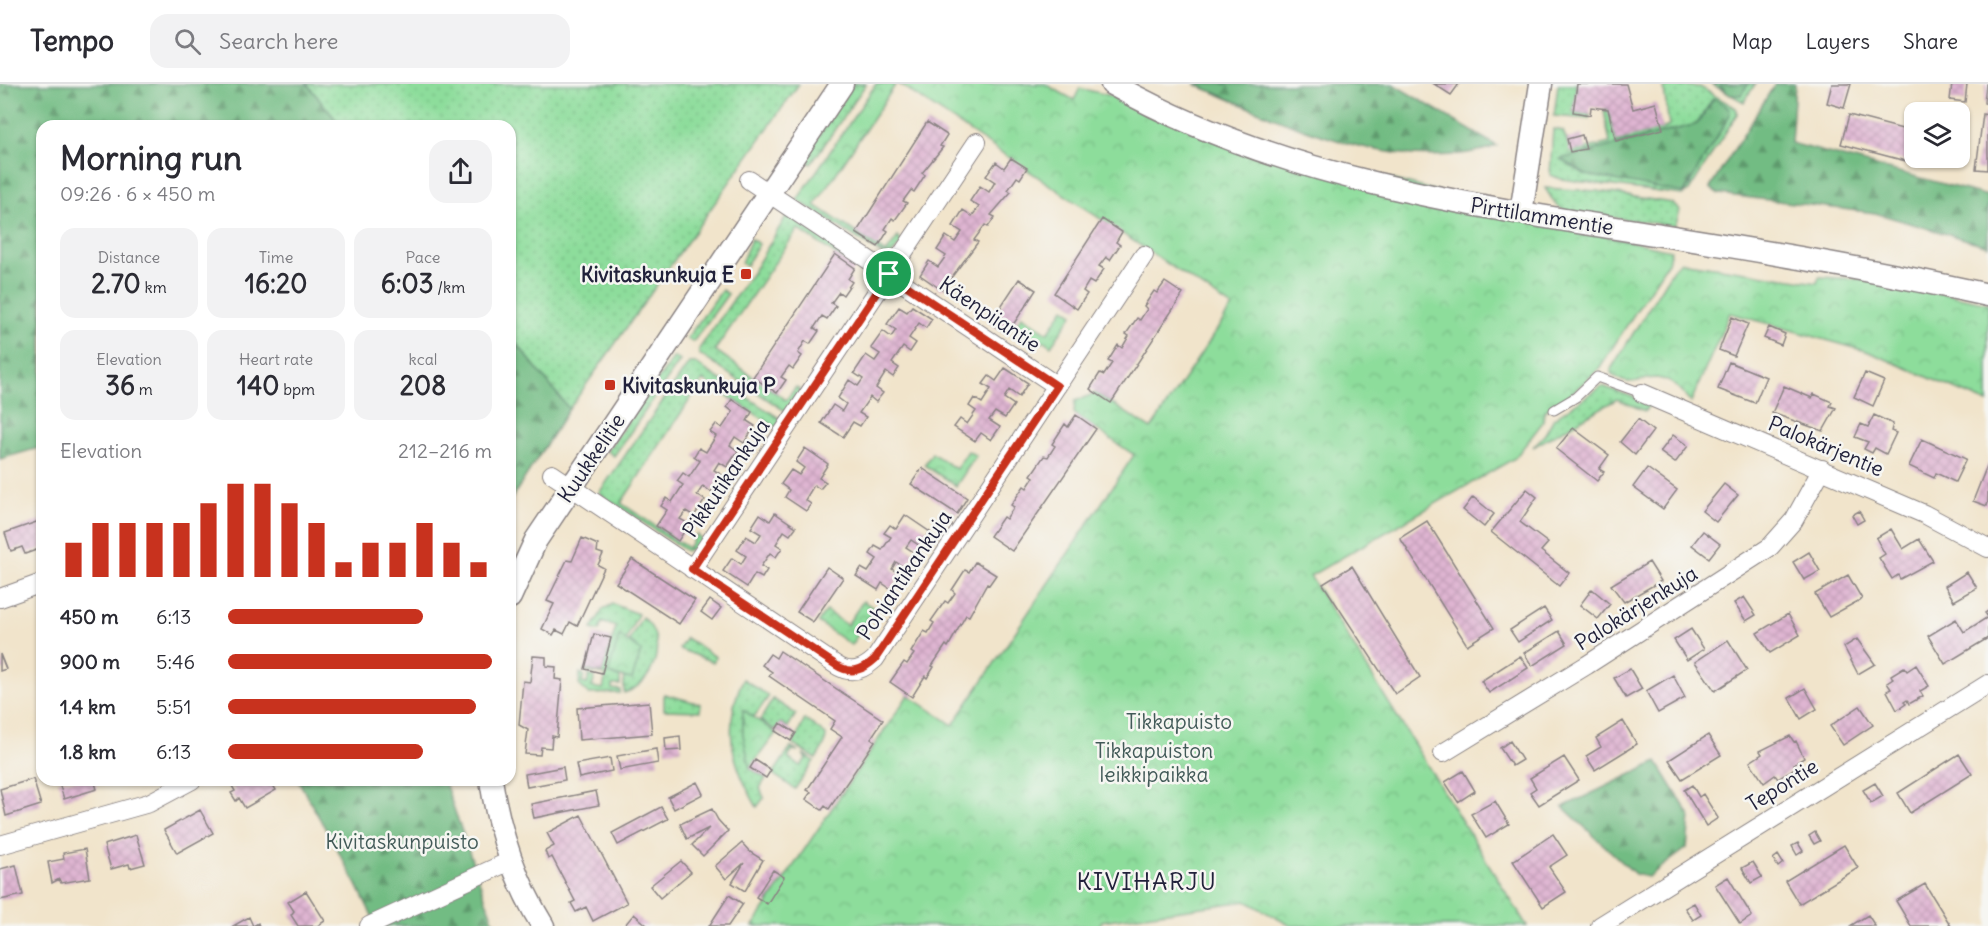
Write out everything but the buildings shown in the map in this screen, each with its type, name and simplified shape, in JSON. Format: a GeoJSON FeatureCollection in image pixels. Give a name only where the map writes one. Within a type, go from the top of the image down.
{"type":"FeatureCollection","features":[{"type":"Feature","properties":{"kind":"street","name":"Kuukkelitie"},"geometry":{"type":"LineString","coordinates":[[516,584],[536,540],[842,84]]}},
{"type":"Feature","properties":{"kind":"street","name":"Pirttilammentie"},"geometry":{"type":"LineString","coordinates":[[1112,84],[1157,110],[1261,150],[1336,175],[1437,199],[1701,242],[1988,295]]}},
{"type":"Feature","properties":{"kind":"street"},"geometry":{"type":"LineString","coordinates":[[1521,213],[1541,84]]}},
{"type":"Feature","properties":{"kind":"street","name":"Pikkutikankuja"},"geometry":{"type":"LineString","coordinates":[[692,569],[977,142]]}},
{"type":"Feature","properties":{"kind":"street","name":"Käenpiiantie"},"geometry":{"type":"LineString","coordinates":[[749,180],[1057,386]]}},
{"type":"Feature","properties":{"kind":"street","name":"Pohjantikankuja"},"geometry":{"type":"LineString","coordinates":[[552,474],[842,669],[864,668],[875,659],[1144,255]]}},
{"type":"Feature","properties":{"kind":"street","name":"Palokärjentie"},"geometry":{"type":"LineString","coordinates":[[1642,393],[1924,513],[1988,548]]}},
{"type":"Feature","properties":{"kind":"street","name":"Palokärjenkuja"},"geometry":{"type":"LineString","coordinates":[[1443,753],[1587,665],[1770,547],[1794,519],[1822,469]]}},
{"type":"Feature","properties":{"kind":"street"},"geometry":{"type":"LineString","coordinates":[[0,598],[36,585]]}},
{"type":"Feature","properties":{"kind":"street","name":"Tepontie"},"geometry":{"type":"LineString","coordinates":[[1600,926],[1988,684]]}},
{"type":"Feature","properties":{"kind":"street"},"geometry":{"type":"LineString","coordinates":[[0,845],[149,803],[181,786]]}},
{"type":"Feature","properties":{"kind":"street"},"geometry":{"type":"LineString","coordinates":[[492,786],[500,831],[510,861],[543,926]]}},
{"type":"Feature","properties":{"kind":"street"},"geometry":{"type":"LineString","coordinates":[[369,926],[510,861]]}},
{"type":"Feature","properties":{"kind":"lane"},"geometry":{"type":"LineString","coordinates":[[1554,410],[1576,398],[1597,377],[1642,393]]}},
{"type":"Feature","properties":{"kind":"green space"},"geometry":{"type":"Polygon","coordinates":[[[0,84],[307,84],[336,120],[36,120],[36,449],[0,459],[0,84]]]}},
{"type":"Feature","properties":{"kind":"green space"},"geometry":{"type":"Polygon","coordinates":[[[307,84],[799,84],[569,409],[516,343],[516,120],[336,120],[307,84]]]}},
{"type":"Feature","properties":{"kind":"green space"},"geometry":{"type":"Polygon","coordinates":[[[853,84],[866,84],[811,164],[803,159],[853,84]]]}},
{"type":"Feature","properties":{"kind":"green space"},"geometry":{"type":"Polygon","coordinates":[[[876,84],[896,84],[815,205],[886,253],[898,237],[902,242],[892,254],[885,256],[797,200],[876,84]]]}},
{"type":"Feature","properties":{"kind":"green space","name":"Tikkapuisto"},"geometry":{"type":"Polygon","coordinates":[[[899,84],[1045,84],[1074,100],[1080,88],[1112,96],[1154,117],[1615,238],[1671,250],[1668,262],[1598,370],[1566,398],[1544,411],[1543,422],[1515,458],[1310,576],[1527,926],[1291,926],[1246,901],[1102,921],[1099,926],[753,926],[908,695],[953,725],[1134,455],[1074,414],[1075,401],[1096,393],[1151,429],[1232,307],[899,84]]]}},
{"type":"Feature","properties":{"kind":"green space"},"geometry":{"type":"Polygon","coordinates":[[[1194,84],[1393,84],[1497,146],[1459,154],[1420,156],[1381,151],[1342,142],[1303,129],[1194,84]]]}},
{"type":"Feature","properties":{"kind":"green space"},"geometry":{"type":"Polygon","coordinates":[[[1558,84],[1577,84],[1573,112],[1590,115],[1589,119],[1554,116],[1558,84]]]}},
{"type":"Feature","properties":{"kind":"green space"},"geometry":{"type":"Polygon","coordinates":[[[1711,84],[1722,84],[1721,87],[1741,95],[1748,84],[1755,84],[1744,102],[1711,84]]]}},
{"type":"Feature","properties":{"kind":"green space"},"geometry":{"type":"Polygon","coordinates":[[[1722,84],[1748,84],[1741,95],[1730,95],[1720,87],[1722,84]]]}},
{"type":"Feature","properties":{"kind":"green space"},"geometry":{"type":"Polygon","coordinates":[[[1775,84],[1795,84],[1791,143],[1988,196],[1988,246],[1875,213],[1719,194],[1710,188],[1775,84]]]}},
{"type":"Feature","properties":{"kind":"green space"},"geometry":{"type":"Polygon","coordinates":[[[1670,85],[1700,87],[1736,108],[1737,114],[1689,191],[1682,195],[1561,179],[1550,175],[1553,129],[1563,131],[1571,152],[1610,143],[1604,111],[1608,109],[1616,141],[1662,129],[1669,126],[1664,89],[1670,85]],[[1713,98],[1697,124],[1561,159],[1690,186],[1713,98]]]}},
{"type":"Feature","properties":{"kind":"green space"},"geometry":{"type":"Polygon","coordinates":[[[1714,98],[1729,108],[1730,115],[1684,193],[1586,175],[1560,159],[1697,124],[1714,98]]]}},
{"type":"Feature","properties":{"kind":"green space"},"geometry":{"type":"Polygon","coordinates":[[[1545,188],[1598,191],[1672,203],[1680,211],[1675,226],[1565,211],[1556,205],[1545,188]]]}},
{"type":"Feature","properties":{"kind":"green space"},"geometry":{"type":"Polygon","coordinates":[[[787,215],[874,273],[875,278],[870,278],[798,229],[715,350],[786,400],[796,387],[800,390],[788,413],[699,354],[699,349],[754,270],[787,215]]]}},
{"type":"Feature","properties":{"kind":"green space"},"geometry":{"type":"Polygon","coordinates":[[[751,239],[759,244],[746,266],[741,263],[751,239]]]}},
{"type":"Feature","properties":{"kind":"green space"},"geometry":{"type":"Polygon","coordinates":[[[1681,262],[1817,283],[1819,277],[1879,280],[1988,303],[1988,403],[1869,352],[1730,313],[1691,402],[1676,386],[1662,379],[1650,378],[1628,382],[1617,378],[1611,373],[1611,369],[1675,266],[1681,262]]]}},
{"type":"Feature","properties":{"kind":"green space"},"geometry":{"type":"Polygon","coordinates":[[[722,290],[728,294],[693,342],[687,338],[722,290]]]}},
{"type":"Feature","properties":{"kind":"green space"},"geometry":{"type":"Polygon","coordinates":[[[1064,308],[1073,314],[1051,346],[1044,341],[1041,343],[1015,326],[1022,316],[1048,333],[1064,308]]]}},
{"type":"Feature","properties":{"kind":"green space"},"geometry":{"type":"Polygon","coordinates":[[[516,343],[569,409],[516,492],[516,343]]]}},
{"type":"Feature","properties":{"kind":"green space"},"geometry":{"type":"Polygon","coordinates":[[[674,357],[680,361],[614,456],[607,451],[674,357]]]}},
{"type":"Feature","properties":{"kind":"green space"},"geometry":{"type":"Polygon","coordinates":[[[689,363],[695,363],[782,420],[777,428],[703,380],[621,503],[688,548],[697,534],[702,540],[696,547],[686,551],[599,493],[689,363]]]}},
{"type":"Feature","properties":{"kind":"green space"},"geometry":{"type":"Polygon","coordinates":[[[1602,386],[1650,403],[1645,411],[1617,399],[1533,447],[1545,434],[1554,418],[1602,386]]]}},
{"type":"Feature","properties":{"kind":"green space"},"geometry":{"type":"Polygon","coordinates":[[[968,451],[976,456],[956,486],[924,465],[932,453],[956,469],[968,451]]]}},
{"type":"Feature","properties":{"kind":"green space"},"geometry":{"type":"Polygon","coordinates":[[[863,601],[875,609],[851,645],[818,622],[826,611],[847,625],[863,601]]]}},
{"type":"Feature","properties":{"kind":"green space"},"geometry":{"type":"Polygon","coordinates":[[[613,604],[638,614],[626,640],[620,636],[613,676],[620,677],[620,685],[612,685],[612,689],[620,690],[620,693],[589,694],[579,685],[580,673],[584,675],[582,683],[587,684],[589,675],[595,677],[592,687],[603,689],[606,675],[584,671],[585,669],[602,673],[616,627],[602,622],[599,631],[592,629],[603,609],[613,604]]]}},
{"type":"Feature","properties":{"kind":"green space"},"geometry":{"type":"Polygon","coordinates":[[[642,617],[655,636],[657,648],[655,660],[644,680],[635,688],[624,693],[624,678],[632,679],[641,651],[629,641],[642,617]]]}},
{"type":"Feature","properties":{"kind":"green space"},"geometry":{"type":"Polygon","coordinates":[[[619,636],[641,651],[632,679],[608,674],[619,636]]]}},
{"type":"Feature","properties":{"kind":"green space"},"geometry":{"type":"Polygon","coordinates":[[[686,638],[716,657],[713,662],[679,649],[686,638]]]}},
{"type":"Feature","properties":{"kind":"green space"},"geometry":{"type":"Polygon","coordinates":[[[743,679],[769,696],[754,717],[743,710],[743,734],[750,768],[766,778],[760,788],[764,798],[757,807],[741,775],[732,744],[733,713],[743,679]]]}},
{"type":"Feature","properties":{"kind":"green space"},"geometry":{"type":"Polygon","coordinates":[[[664,694],[701,704],[700,711],[664,710],[664,694]]]}},
{"type":"Feature","properties":{"kind":"green space"},"geometry":{"type":"Polygon","coordinates":[[[773,699],[796,714],[788,727],[780,723],[775,730],[760,720],[773,699]]]}},
{"type":"Feature","properties":{"kind":"green space"},"geometry":{"type":"Polygon","coordinates":[[[743,710],[776,733],[750,768],[743,734],[743,710]]]}},
{"type":"Feature","properties":{"kind":"green space"},"geometry":{"type":"Polygon","coordinates":[[[805,719],[826,735],[825,744],[816,759],[793,744],[805,719]]]}},
{"type":"Feature","properties":{"kind":"green space"},"geometry":{"type":"Polygon","coordinates":[[[791,747],[798,751],[793,750],[788,758],[800,766],[806,759],[803,754],[814,761],[795,789],[773,774],[791,747]]]}},
{"type":"Feature","properties":{"kind":"green space"},"geometry":{"type":"Polygon","coordinates":[[[1657,762],[1690,816],[1687,848],[1648,877],[1635,874],[1563,807],[1657,762]]]}},
{"type":"Feature","properties":{"kind":"green space","name":"Kivitaskunpuisto"},"geometry":{"type":"Polygon","coordinates":[[[301,786],[446,786],[495,926],[377,926],[356,883],[301,786]]]}},
{"type":"Feature","properties":{"kind":"place","name":"Kivitaskunkuja E"},"geometry":{"type":"Point","coordinates":[746,274]}},
{"type":"Feature","properties":{"kind":"place","name":"Kivitaskunkuja P"},"geometry":{"type":"Point","coordinates":[610,385]}},
{"type":"Feature","properties":{"kind":"district","name":"KIVIHARJU"},"geometry":{"type":"Point","coordinates":[1147,881]}},
{"type":"Feature","properties":{"kind":"route"},"geometry":{"type":"LineString","coordinates":[[889,274],[1057,386],[875,659],[864,668],[850,671],[842,669],[692,569],[889,274]]}},
{"type":"Feature","properties":{"kind":"park label","name":"Tikkapuiston leikkipaikka"},"geometry":{"type":"Point","coordinates":[1154,762]}}]}
